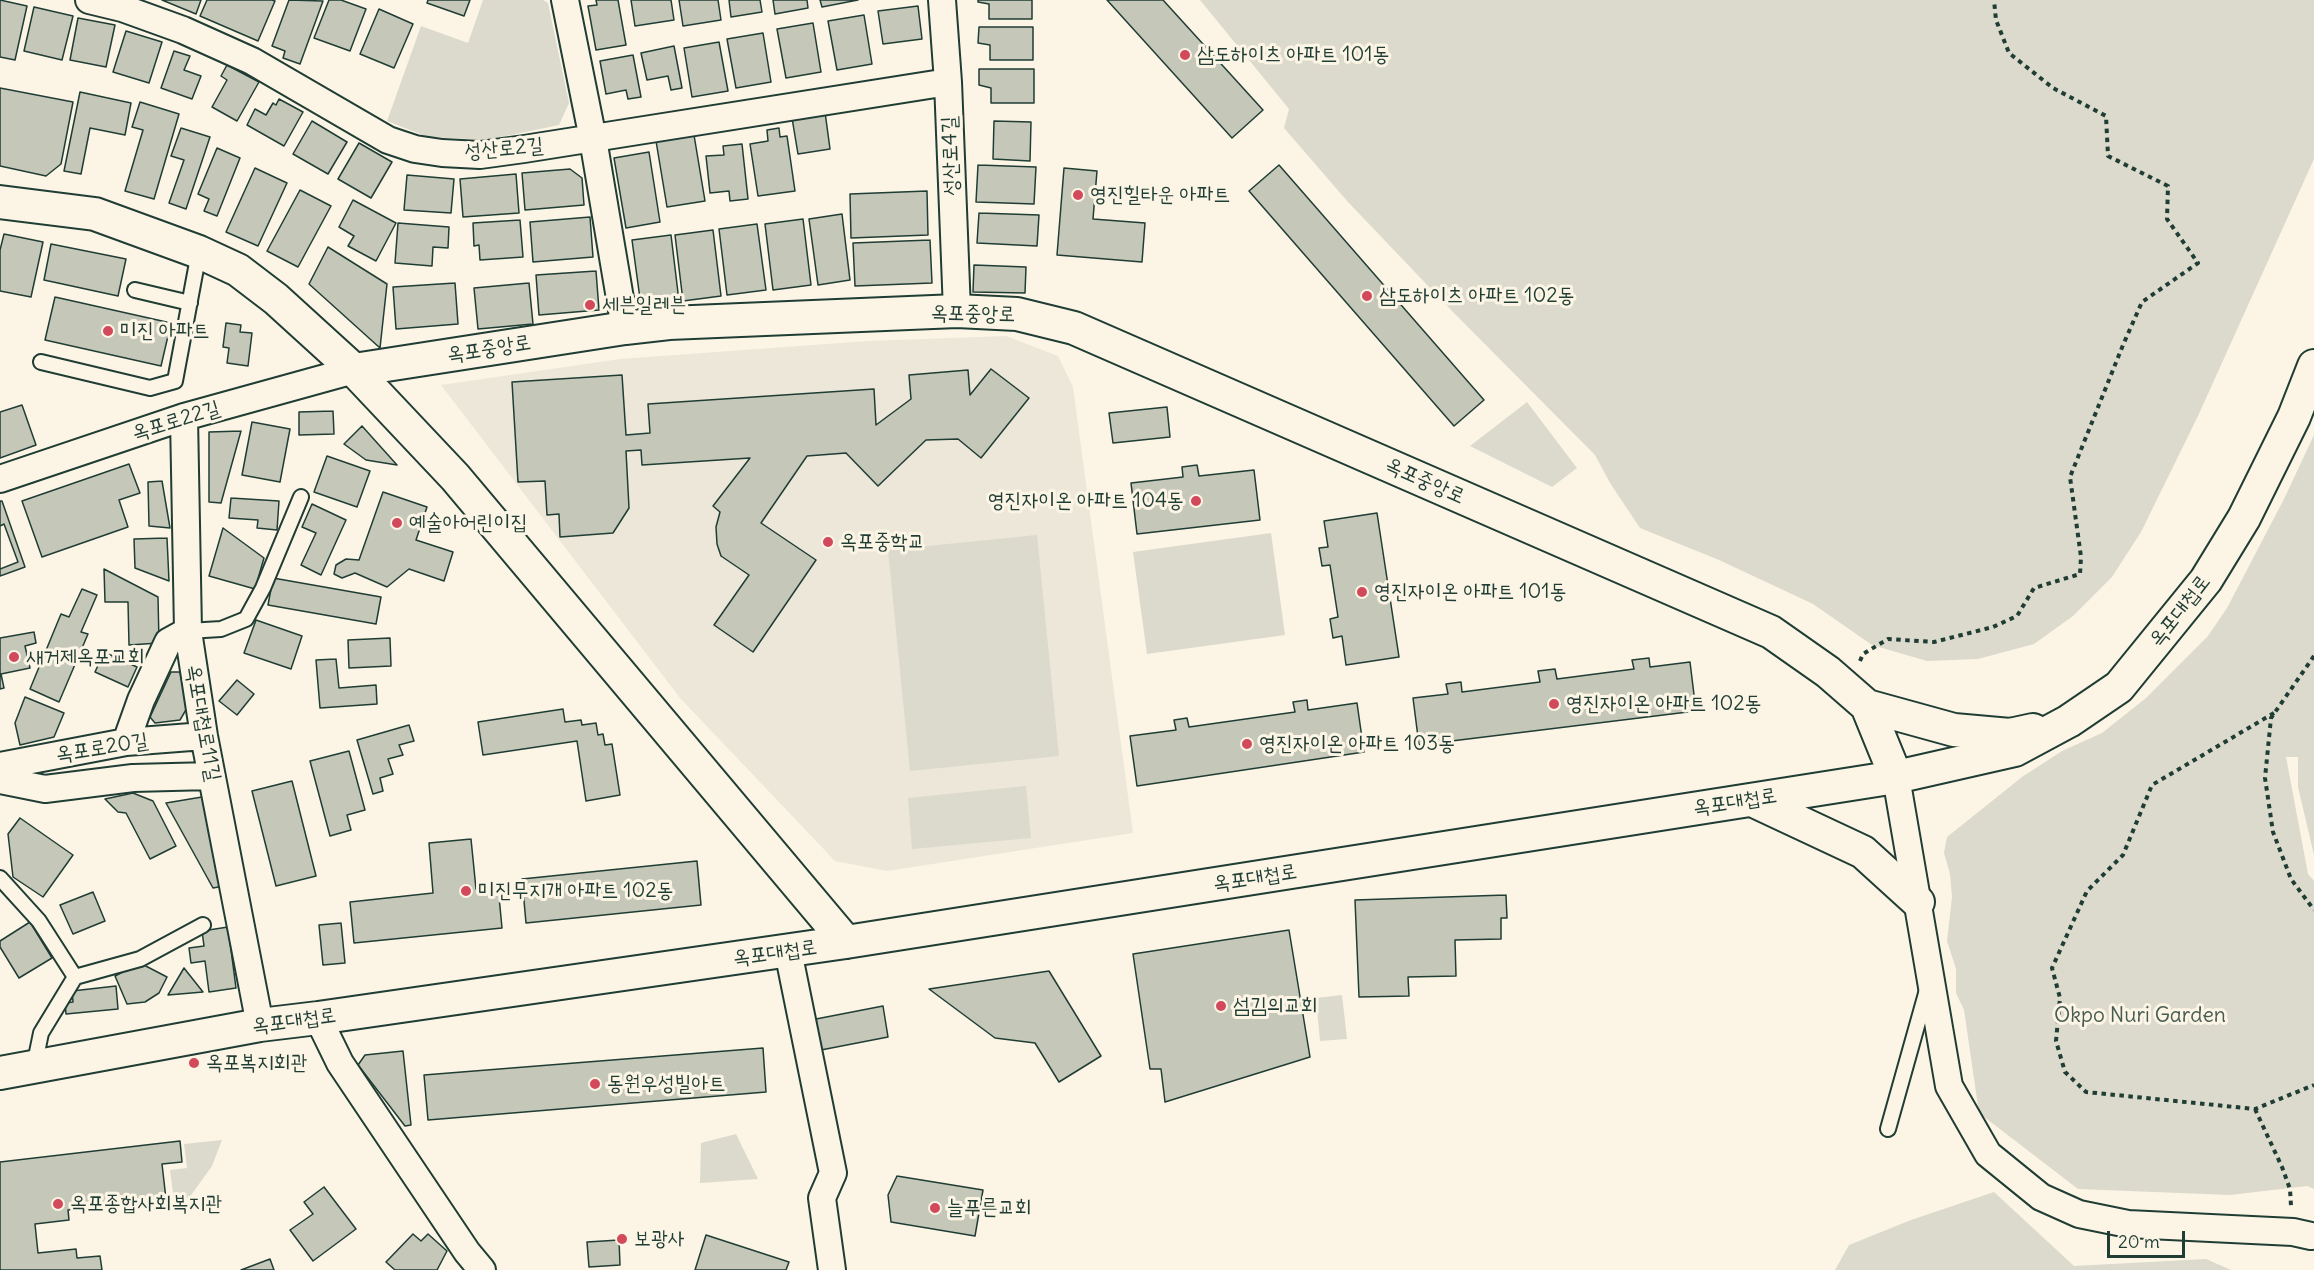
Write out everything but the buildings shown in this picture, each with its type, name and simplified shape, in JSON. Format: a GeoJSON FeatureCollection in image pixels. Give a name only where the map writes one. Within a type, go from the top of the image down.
{"type":"FeatureCollection","features":[{"type":"Feature","properties":{"kind":"street","name":"성산로2길"},"geometry":{"type":"LineString","coordinates":[[89,0],[123,4],[183,30],[252,61],[388,140],[415,149],[441,153],[480,155],[948,82]]}},
{"type":"Feature","properties":{"kind":"street"},"geometry":{"type":"LineString","coordinates":[[565,0],[593,139],[624,328]]}},
{"type":"Feature","properties":{"kind":"street","name":"성산로4길"},"geometry":{"type":"LineString","coordinates":[[942,0],[948,82],[957,311]]}},
{"type":"Feature","properties":{"kind":"street"},"geometry":{"type":"LineString","coordinates":[[0,202],[95,214],[199,252],[238,270],[276,299],[354,370],[455,477],[846,942]]}},
{"type":"Feature","properties":{"kind":"street","name":"옥포중앙로"},"geometry":{"type":"LineString","coordinates":[[354,370],[669,323],[957,311],[1017,314],[1074,328],[1771,632],[1858,698]]}},
{"type":"Feature","properties":{"kind":"street","name":"옥포대첩로"},"geometry":{"type":"LineString","coordinates":[[0,1073],[260,1025],[788,951],[1896,777],[2015,750],[2069,721],[2119,687],[2206,580],[2244,518],[2294,417],[2314,366]]}},
{"type":"Feature","properties":{"kind":"street","name":"옥포로22길"},"geometry":{"type":"LineString","coordinates":[[0,479],[184,417],[354,370]]}},
{"type":"Feature","properties":{"kind":"street","name":"옥포대첩로11길"},"geometry":{"type":"LineString","coordinates":[[184,417],[188,631],[204,736],[260,1025]]}},
{"type":"Feature","properties":{"kind":"street"},"geometry":{"type":"LineString","coordinates":[[126,742],[141,700],[168,642],[188,631]]}},
{"type":"Feature","properties":{"kind":"street"},"geometry":{"type":"LineString","coordinates":[[1858,698],[1953,730],[2010,735],[2069,721]]}},
{"type":"Feature","properties":{"kind":"street"},"geometry":{"type":"LineString","coordinates":[[1858,698],[1896,777],[1949,1086],[1988,1154],[2041,1197],[2079,1214],[2128,1224],[2294,1232],[2311,1236]]}},
{"type":"Feature","properties":{"kind":"street","name":"옥포로20길"},"geometry":{"type":"LineString","coordinates":[[0,766],[126,742],[204,736]]}},
{"type":"Feature","properties":{"kind":"street"},"geometry":{"type":"LineString","coordinates":[[0,780],[45,789],[133,778],[212,776]]}},
{"type":"Feature","properties":{"kind":"street"},"geometry":{"type":"LineString","coordinates":[[1752,800],[1863,852],[1918,902]]}},
{"type":"Feature","properties":{"kind":"street"},"geometry":{"type":"LineString","coordinates":[[788,951],[833,1173],[822,1198],[832,1270]]}},
{"type":"Feature","properties":{"kind":"street"},"geometry":{"type":"LineString","coordinates":[[318,1018],[340,1063],[469,1264]]}},
{"type":"Feature","properties":{"kind":"lane"},"geometry":{"type":"LineString","coordinates":[[41,362],[150,388],[175,381],[199,252]]}},
{"type":"Feature","properties":{"kind":"lane"},"geometry":{"type":"LineString","coordinates":[[135,290],[190,303]]}},
{"type":"Feature","properties":{"kind":"lane"},"geometry":{"type":"LineString","coordinates":[[188,631],[221,629],[246,619],[263,588],[301,497]]}},
{"type":"Feature","properties":{"kind":"lane"},"geometry":{"type":"LineString","coordinates":[[0,878],[39,921],[75,977]]}},
{"type":"Feature","properties":{"kind":"lane"},"geometry":{"type":"LineString","coordinates":[[34,1067],[41,1033],[75,977],[140,959],[203,926]]}},
{"type":"Feature","properties":{"kind":"lane"},"geometry":{"type":"LineString","coordinates":[[1888,1129],[1931,976]]}},
{"type":"Feature","properties":{"kind":"path"},"geometry":{"type":"LineString","coordinates":[[1858,698],[1863,654],[1888,639],[1934,642],[1993,627],[2017,616],[2034,588],[2080,574],[2081,557],[2070,477],[2142,302],[2198,263],[2167,219],[2168,186],[2108,156],[2106,116],[2054,88],[2009,52],[1996,20],[1994,0]]}},
{"type":"Feature","properties":{"kind":"path"},"geometry":{"type":"LineString","coordinates":[[2314,656],[2271,718],[2265,778],[2273,832],[2292,879],[2314,910]]}},
{"type":"Feature","properties":{"kind":"path"},"geometry":{"type":"LineString","coordinates":[[2274,713],[2152,785],[2123,855],[2087,891],[2052,968],[2060,998],[2056,1041],[2065,1072],[2086,1092],[2255,1109],[2314,1085]]}},
{"type":"Feature","properties":{"kind":"path"},"geometry":{"type":"LineString","coordinates":[[2255,1109],[2290,1189]]}},
{"type":"Feature","properties":{"kind":"shaded area","name":"옥포중학교"},"geometry":{"type":"Polygon","coordinates":[[[1006,336],[1058,356],[1073,387],[1133,833],[887,871],[835,861],[680,698],[441,385],[620,359],[868,341],[1006,336]]]}},
{"type":"Feature","properties":{"kind":"green space"},"geometry":{"type":"Polygon","coordinates":[[[483,0],[543,0],[548,3],[569,103],[559,125],[487,140],[428,137],[387,121],[421,26],[468,43],[483,0]]]}},
{"type":"Feature","properties":{"kind":"green space"},"geometry":{"type":"Polygon","coordinates":[[[1200,0],[2314,0],[2314,159],[2198,416],[2141,532],[2112,577],[2073,616],[2034,644],[1978,659],[1927,661],[1872,645],[1813,604],[1719,560],[1640,528],[1610,483],[1595,455],[1348,202],[1284,128],[1289,109],[1200,0]]]}},
{"type":"Feature","properties":{"kind":"green space"},"geometry":{"type":"Polygon","coordinates":[[[1527,402],[1577,468],[1552,487],[1470,446],[1527,402]]]}},
{"type":"Feature","properties":{"kind":"green space","name":"Okpo Nuri Garden"},"geometry":{"type":"Polygon","coordinates":[[[2314,435],[2314,855],[2298,787],[2298,757],[2286,757],[2308,874],[2314,881],[2314,1189],[2307,1186],[2230,1195],[2078,1189],[1979,1113],[1964,1010],[1956,993],[1956,969],[1947,941],[1952,897],[1950,874],[1944,853],[1947,837],[2022,777],[2062,751],[2102,733],[2146,698],[2208,636],[2227,608],[2284,499],[2314,435]]]}},
{"type":"Feature","properties":{"kind":"green space"},"geometry":{"type":"Polygon","coordinates":[[[1271,533],[1285,635],[1147,654],[1133,552],[1271,533]]]}},
{"type":"Feature","properties":{"kind":"green space"},"geometry":{"type":"Polygon","coordinates":[[[1037,535],[1059,756],[910,771],[888,550],[1037,535]]]}},
{"type":"Feature","properties":{"kind":"green space"},"geometry":{"type":"Polygon","coordinates":[[[1026,786],[1031,838],[912,849],[908,798],[1026,786]]]}},
{"type":"Feature","properties":{"kind":"green space"},"geometry":{"type":"Polygon","coordinates":[[[1342,995],[1347,1039],[1320,1041],[1316,998],[1342,995]]]}},
{"type":"Feature","properties":{"kind":"green space"},"geometry":{"type":"Polygon","coordinates":[[[736,1134],[758,1179],[700,1183],[701,1143],[736,1134]]]}},
{"type":"Feature","properties":{"kind":"green space"},"geometry":{"type":"Polygon","coordinates":[[[222,1140],[212,1166],[189,1198],[174,1201],[170,1170],[187,1168],[184,1144],[222,1140]]]}},
{"type":"Feature","properties":{"kind":"green space"},"geometry":{"type":"Polygon","coordinates":[[[1994,1192],[2074,1266],[2206,1259],[2231,1270],[1835,1270],[1849,1245],[1911,1220],[1994,1192]]]}},
{"type":"Feature","properties":{"kind":"place","name":"삼도하이츠 아파트 101동"},"geometry":{"type":"Point","coordinates":[1185,55]}},
{"type":"Feature","properties":{"kind":"place","name":"영진힐타운 아파트"},"geometry":{"type":"Point","coordinates":[1078,195]}},
{"type":"Feature","properties":{"kind":"place","name":"삼도하이츠 아파트 102동"},"geometry":{"type":"Point","coordinates":[1367,296]}},
{"type":"Feature","properties":{"kind":"place","name":"세븐일레븐"},"geometry":{"type":"Point","coordinates":[590,305]}},
{"type":"Feature","properties":{"kind":"place","name":"미진 아파트"},"geometry":{"type":"Point","coordinates":[108,331]}},
{"type":"Feature","properties":{"kind":"place","name":"영진자이온 아파트 104동"},"geometry":{"type":"Point","coordinates":[1196,501]}},
{"type":"Feature","properties":{"kind":"place","name":"예술아어린이집"},"geometry":{"type":"Point","coordinates":[397,523]}},
{"type":"Feature","properties":{"kind":"place","name":"옥포중학교"},"geometry":{"type":"Point","coordinates":[828,542]}},
{"type":"Feature","properties":{"kind":"place","name":"영진자이온 아파트 101동"},"geometry":{"type":"Point","coordinates":[1362,592]}},
{"type":"Feature","properties":{"kind":"place","name":"새거제옥포교회"},"geometry":{"type":"Point","coordinates":[14,657]}},
{"type":"Feature","properties":{"kind":"place","name":"영진자이온 아파트 102동"},"geometry":{"type":"Point","coordinates":[1554,704]}},
{"type":"Feature","properties":{"kind":"place","name":"영진자이온 아파트 103동"},"geometry":{"type":"Point","coordinates":[1247,744]}},
{"type":"Feature","properties":{"kind":"place","name":"미진무지개 아파트 102동"},"geometry":{"type":"Point","coordinates":[466,891]}},
{"type":"Feature","properties":{"kind":"place","name":"섬김의교회"},"geometry":{"type":"Point","coordinates":[1221,1006]}},
{"type":"Feature","properties":{"kind":"place","name":"옥포복지회관"},"geometry":{"type":"Point","coordinates":[194,1063]}},
{"type":"Feature","properties":{"kind":"place","name":"동원우성빌아트"},"geometry":{"type":"Point","coordinates":[595,1084]}},
{"type":"Feature","properties":{"kind":"place","name":"옥포종합사회복지관"},"geometry":{"type":"Point","coordinates":[58,1204]}},
{"type":"Feature","properties":{"kind":"place","name":"늘푸른교회"},"geometry":{"type":"Point","coordinates":[935,1208]}},
{"type":"Feature","properties":{"kind":"place","name":"보광사"},"geometry":{"type":"Point","coordinates":[622,1239]}}]}
